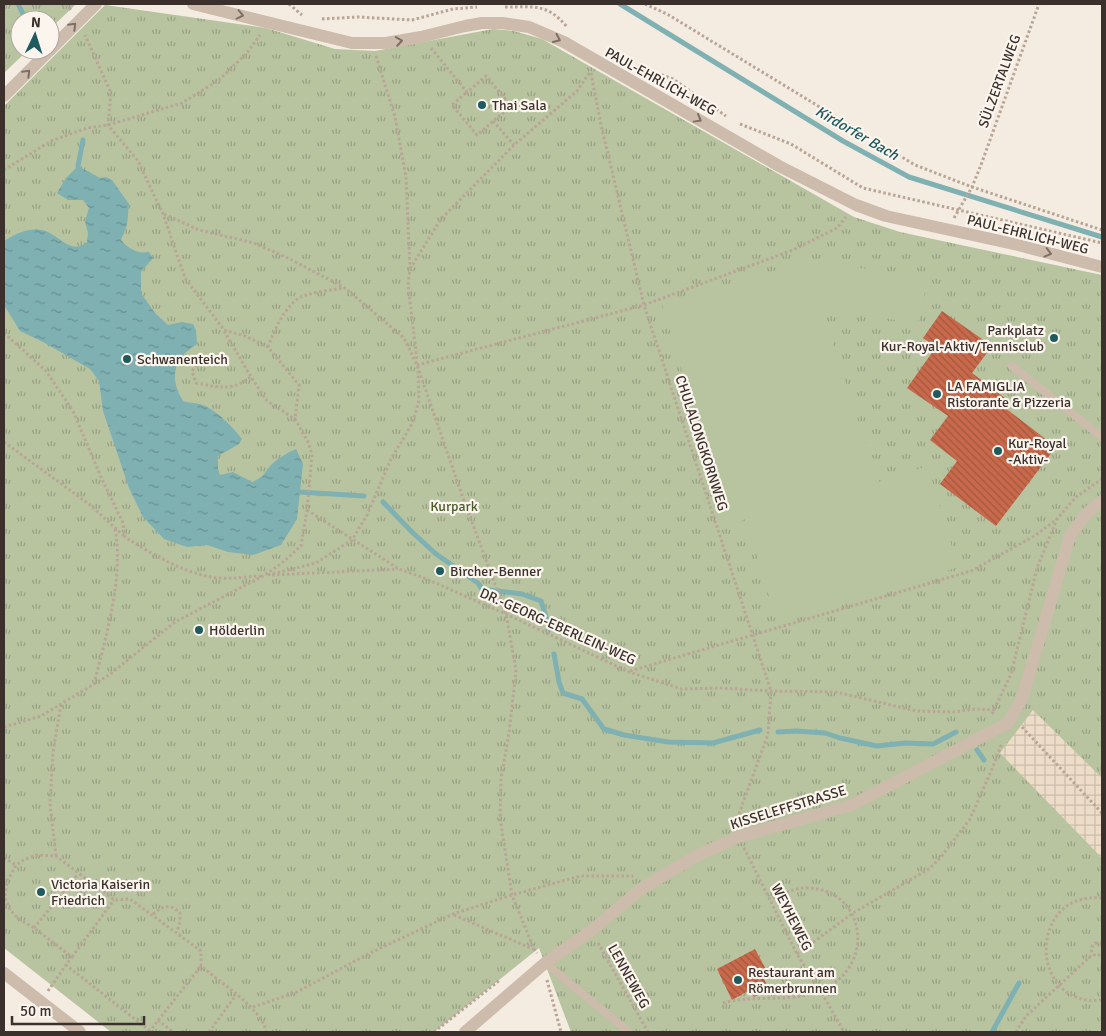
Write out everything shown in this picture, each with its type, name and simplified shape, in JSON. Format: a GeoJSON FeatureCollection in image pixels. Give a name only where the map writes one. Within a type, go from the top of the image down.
{"type":"FeatureCollection","features":[{"type":"Feature","properties":{"kind":"street"},"geometry":{"type":"LineString","coordinates":[[60,40],[96,4]]}},
{"type":"Feature","properties":{"kind":"street","name":"PAUL-EHRLICH-WEG"},"geometry":{"type":"LineString","coordinates":[[193,4],[352,43],[372,44],[422,37],[482,23],[519,25],[564,42],[593,66],[856,205],[886,216],[1018,245],[1102,267]]}},
{"type":"Feature","properties":{"kind":"street"},"geometry":{"type":"LineString","coordinates":[[4,96],[40,60]]}},
{"type":"Feature","properties":{"kind":"street"},"geometry":{"type":"LineString","coordinates":[[1015,724],[1070,536],[1086,514],[1102,500]]}},
{"type":"Feature","properties":{"kind":"street","name":"KISSELEFFSTRASSE"},"geometry":{"type":"LineString","coordinates":[[465,1032],[544,964],[591,931],[641,889],[736,832],[852,805],[1015,724]]}},
{"type":"Feature","properties":{"kind":"street"},"geometry":{"type":"LineString","coordinates":[[4,973],[80,1032]]}},
{"type":"Feature","properties":{"kind":"lane"},"geometry":{"type":"LineString","coordinates":[[1012,366],[1102,437]]}},
{"type":"Feature","properties":{"kind":"lane"},"geometry":{"type":"LineString","coordinates":[[544,964],[629,1032]]}},
{"type":"Feature","properties":{"kind":"path"},"geometry":{"type":"LineString","coordinates":[[645,4],[667,14],[915,165],[971,188],[1102,230]]}},
{"type":"Feature","properties":{"kind":"path","name":"SÜLZERTALWEG"},"geometry":{"type":"LineString","coordinates":[[1039,4],[981,165],[971,188],[958,209],[1102,243]]}},
{"type":"Feature","properties":{"kind":"path"},"geometry":{"type":"LineString","coordinates":[[4,727],[41,716],[109,675],[174,622],[265,575],[282,563],[301,546],[307,510],[312,455],[308,442],[295,419],[267,401],[224,330],[185,278],[163,214],[138,160],[108,125],[111,93],[79,20]]}},
{"type":"Feature","properties":{"kind":"path"},"geometry":{"type":"LineString","coordinates":[[4,170],[51,141],[87,128],[108,125],[182,103],[219,80],[247,53],[266,28],[267,21]]}},
{"type":"Feature","properties":{"kind":"path"},"geometry":{"type":"LineString","coordinates":[[422,37],[467,92]]}},
{"type":"Feature","properties":{"kind":"path"},"geometry":{"type":"LineString","coordinates":[[265,575],[316,563],[352,540],[367,515],[391,459],[412,424],[420,401],[418,364],[408,286],[410,269],[406,177],[395,117],[372,44]]}},
{"type":"Feature","properties":{"kind":"path"},"geometry":{"type":"LineString","coordinates":[[410,269],[441,218],[514,145],[577,91],[593,66]]}},
{"type":"Feature","properties":{"kind":"path","name":"CHULALONGKORNWEG"},"geometry":{"type":"LineString","coordinates":[[593,66],[601,125],[644,305],[771,691],[768,734],[736,832]]}},
{"type":"Feature","properties":{"kind":"path"},"geometry":{"type":"LineString","coordinates":[[486,76],[511,106],[477,135],[452,105],[467,92],[486,76]]}},
{"type":"Feature","properties":{"kind":"path"},"geometry":{"type":"LineString","coordinates":[[493,121],[514,145]]}},
{"type":"Feature","properties":{"kind":"path"},"geometry":{"type":"LineString","coordinates":[[418,364],[644,305],[793,250],[823,236],[837,228],[856,205]]}},
{"type":"Feature","properties":{"kind":"path"},"geometry":{"type":"LineString","coordinates":[[163,214],[199,230],[254,243],[288,258],[345,288],[404,338],[418,364],[463,498],[506,614],[516,670],[509,733],[501,779],[500,818],[512,895],[534,949]]}},
{"type":"Feature","properties":{"kind":"path"},"geometry":{"type":"LineString","coordinates":[[268,347],[274,330],[286,311],[297,299],[345,288]]}},
{"type":"Feature","properties":{"kind":"path"},"geometry":{"type":"LineString","coordinates":[[224,330],[245,336],[268,347],[298,385],[295,419]]}},
{"type":"Feature","properties":{"kind":"path"},"geometry":{"type":"LineString","coordinates":[[4,333],[46,371],[73,412],[123,523],[125,537]]}},
{"type":"Feature","properties":{"kind":"path"},"geometry":{"type":"LineString","coordinates":[[203,357],[192,371],[196,383],[223,388],[243,383],[251,377]]}},
{"type":"Feature","properties":{"kind":"path"},"geometry":{"type":"LineString","coordinates":[[4,442],[88,504],[125,537],[153,555],[188,571],[220,578],[399,569]]}},
{"type":"Feature","properties":{"kind":"path"},"geometry":{"type":"LineString","coordinates":[[629,672],[971,571],[1036,535],[1057,519],[1076,497],[1102,479]]}},
{"type":"Feature","properties":{"kind":"path","name":"DR.-GEORG-EBERLEIN-WEG"},"geometry":{"type":"LineString","coordinates":[[307,510],[399,569],[506,614],[629,672],[682,689],[722,688],[836,692],[916,711],[995,710]]}},
{"type":"Feature","properties":{"kind":"path"},"geometry":{"type":"LineString","coordinates":[[989,718],[995,710],[1011,674],[1037,568],[1057,519]]}},
{"type":"Feature","properties":{"kind":"path"},"geometry":{"type":"LineString","coordinates":[[94,684],[114,591],[118,543],[115,528]]}},
{"type":"Feature","properties":{"kind":"path"},"geometry":{"type":"LineString","coordinates":[[56,856],[50,804],[53,752],[61,704]]}},
{"type":"Feature","properties":{"kind":"path"},"geometry":{"type":"LineString","coordinates":[[797,954],[853,913],[929,869],[941,857],[970,819],[992,769],[1015,724],[1102,814]]}},
{"type":"Feature","properties":{"kind":"path","name":"WEYHEWEG"},"geometry":{"type":"LineString","coordinates":[[736,832],[797,954],[844,1032]]}},
{"type":"Feature","properties":{"kind":"path"},"geometry":{"type":"LineString","coordinates":[[66,966],[149,1032],[201,966],[201,951],[153,914],[130,899],[114,900],[56,856],[38,854],[16,865],[7,882],[5,897],[10,910],[19,920],[34,928],[72,957]]}},
{"type":"Feature","properties":{"kind":"path"},"geometry":{"type":"LineString","coordinates":[[4,858],[16,865]]}},
{"type":"Feature","properties":{"kind":"path"},"geometry":{"type":"LineString","coordinates":[[34,928],[78,874]]}},
{"type":"Feature","properties":{"kind":"path"},"geometry":{"type":"LineString","coordinates":[[253,1008],[298,992],[370,953],[453,914],[580,876],[634,876]]}},
{"type":"Feature","properties":{"kind":"path"},"geometry":{"type":"LineString","coordinates":[[723,1003],[732,1000],[802,996],[820,990],[841,978],[852,966],[857,952],[858,935],[853,913],[837,898],[822,890],[805,888],[787,892],[770,900]]}},
{"type":"Feature","properties":{"kind":"path"},"geometry":{"type":"LineString","coordinates":[[1102,898],[1089,898],[1070,905],[1062,911],[1050,928],[1045,947],[1048,967],[1059,985],[1076,997],[1087,1000],[1102,1000]]}},
{"type":"Feature","properties":{"kind":"path"},"geometry":{"type":"LineString","coordinates":[[41,1001],[114,900]]}},
{"type":"Feature","properties":{"kind":"path"},"geometry":{"type":"LineString","coordinates":[[153,914],[162,907],[175,908],[180,913],[177,932]]}},
{"type":"Feature","properties":{"kind":"path"},"geometry":{"type":"LineString","coordinates":[[453,914],[534,949],[535,952],[543,946]]}},
{"type":"Feature","properties":{"kind":"path","name":"LENNEWEG"},"geometry":{"type":"LineString","coordinates":[[591,931],[648,1032]]}},
{"type":"Feature","properties":{"kind":"path"},"geometry":{"type":"LineString","coordinates":[[1093,954],[1091,950],[1093,945],[1102,944]]}},
{"type":"Feature","properties":{"kind":"path"},"geometry":{"type":"LineString","coordinates":[[1016,1032],[1026,1016],[1093,954]]}},
{"type":"Feature","properties":{"kind":"path"},"geometry":{"type":"LineString","coordinates":[[1093,954],[1098,956],[1102,954]]}},
{"type":"Feature","properties":{"kind":"path"},"geometry":{"type":"LineString","coordinates":[[544,964],[561,1032]]}},
{"type":"Feature","properties":{"kind":"path"},"geometry":{"type":"LineString","coordinates":[[201,966],[253,1008],[262,1021],[266,1032]]}},
{"type":"Feature","properties":{"kind":"path"},"geometry":{"type":"LineString","coordinates":[[434,1032],[504,976]]}},
{"type":"Feature","properties":{"kind":"path"},"geometry":{"type":"LineString","coordinates":[[209,1032],[236,995]]}},
{"type":"Feature","properties":{"kind":"path"},"geometry":{"type":"LineString","coordinates":[[158,1020],[173,1032]]}},
{"type":"Feature","properties":{"kind":"green space"},"geometry":{"type":"Polygon","coordinates":[[[4,4],[76,4],[60,19],[60,10],[10,10],[10,60],[18,60],[4,73],[4,4]]]}},
{"type":"Feature","properties":{"kind":"green space","name":"Kurpark"},"geometry":{"type":"Polygon","coordinates":[[[105,5],[266,28],[335,49],[375,51],[493,29],[514,31],[542,39],[854,217],[900,232],[1102,275],[1102,1032],[571,1032],[539,948],[434,1032],[111,1032],[4,948],[4,106],[50,60],[60,60],[60,50],[105,5]]]}},
{"type":"Feature","properties":{"kind":"green space"},"geometry":{"type":"Polygon","coordinates":[[[811,260],[928,279],[918,323],[822,310],[878,482],[928,466],[958,567],[908,585],[777,624],[746,519],[728,526],[662,304],[811,260]]]}},
{"type":"Feature","properties":{"kind":"shaded area"},"geometry":{"type":"Polygon","coordinates":[[[1033,710],[1102,778],[1102,858],[1000,753],[1033,710]]]}},
{"type":"Feature","properties":{"kind":"water","name":"Schwanenteich"},"geometry":{"type":"Polygon","coordinates":[[[78,166],[100,178],[106,177],[112,180],[129,204],[127,225],[121,240],[134,250],[149,252],[153,258],[141,272],[141,293],[155,313],[168,325],[182,322],[193,324],[196,330],[197,344],[185,353],[176,368],[175,379],[183,401],[203,405],[213,411],[230,425],[242,439],[239,444],[218,456],[220,475],[233,472],[252,482],[262,476],[278,459],[296,449],[303,464],[297,519],[281,545],[253,555],[228,552],[207,545],[187,547],[164,539],[143,517],[129,488],[103,411],[99,381],[90,369],[20,331],[4,305],[4,241],[21,232],[41,230],[47,231],[75,247],[87,242],[88,233],[85,221],[89,208],[83,200],[68,200],[57,193],[66,178],[78,166]]]}},
{"type":"Feature","properties":{"kind":"building","name":"Kur-Royal -Aktiv-"},"geometry":{"type":"Polygon","coordinates":[[[942,311],[992,346],[972,373],[1005,398],[1000,404],[1056,447],[996,526],[940,484],[957,461],[930,440],[948,416],[907,388],[936,347],[923,338],[942,311]]]}},
{"type":"Feature","properties":{"kind":"building"},"geometry":{"type":"Polygon","coordinates":[[[755,949],[770,977],[764,979],[769,989],[754,997],[750,990],[732,1000],[717,969],[755,949]]]}},
{"type":"Feature","properties":{"kind":"waterway","name":"Kirdorfer Bach"},"geometry":{"type":"LineString","coordinates":[[18,4],[21,10]]}},
{"type":"Feature","properties":{"kind":"waterway","name":"Kirdorfer Bach"},"geometry":{"type":"LineString","coordinates":[[620,4],[843,141],[909,177],[1102,237]]}},
{"type":"Feature","properties":{"kind":"waterway","name":"Kirdorfer Bach"},"geometry":{"type":"LineString","coordinates":[[78,166],[83,140]]}},
{"type":"Feature","properties":{"kind":"waterway"},"geometry":{"type":"LineString","coordinates":[[300,492],[364,496]]}},
{"type":"Feature","properties":{"kind":"waterway"},"geometry":{"type":"LineString","coordinates":[[383,502],[436,554],[478,583],[482,589],[522,594],[541,601],[550,629]]}},
{"type":"Feature","properties":{"kind":"waterway"},"geometry":{"type":"LineString","coordinates":[[554,654],[563,693],[582,699],[604,729],[624,735],[668,742],[713,743],[760,730]]}},
{"type":"Feature","properties":{"kind":"waterway"},"geometry":{"type":"LineString","coordinates":[[778,732],[825,733],[877,746],[905,743],[933,744],[956,732]]}},
{"type":"Feature","properties":{"kind":"waterway"},"geometry":{"type":"LineString","coordinates":[[977,750],[984,760]]}},
{"type":"Feature","properties":{"kind":"waterway","name":"Kirdorfer Bach"},"geometry":{"type":"LineString","coordinates":[[992,1032],[1019,983]]}},
{"type":"Feature","properties":{"kind":"place","name":"Thai Sala"},"geometry":{"type":"Point","coordinates":[482,105]}},
{"type":"Feature","properties":{"kind":"place","name":"Parkplatz Kur-Royal-Aktiv/Tennisclub"},"geometry":{"type":"Point","coordinates":[1054,338]}},
{"type":"Feature","properties":{"kind":"place","name":"Schwanenteich"},"geometry":{"type":"Point","coordinates":[127,359]}},
{"type":"Feature","properties":{"kind":"place","name":"LA FAMIGLIA Ristorante & Pizzeria"},"geometry":{"type":"Point","coordinates":[937,394]}},
{"type":"Feature","properties":{"kind":"place","name":"Kur-Royal -Aktiv-"},"geometry":{"type":"Point","coordinates":[998,451]}},
{"type":"Feature","properties":{"kind":"place","name":"Bircher-Benner"},"geometry":{"type":"Point","coordinates":[440,571]}},
{"type":"Feature","properties":{"kind":"place","name":"Hölderlin"},"geometry":{"type":"Point","coordinates":[199,630]}},
{"type":"Feature","properties":{"kind":"place","name":"Victoria Kaiserin Friedrich"},"geometry":{"type":"Point","coordinates":[41,892]}},
{"type":"Feature","properties":{"kind":"place","name":"Restaurant am Römerbrunnen"},"geometry":{"type":"Point","coordinates":[738,980]}}]}
